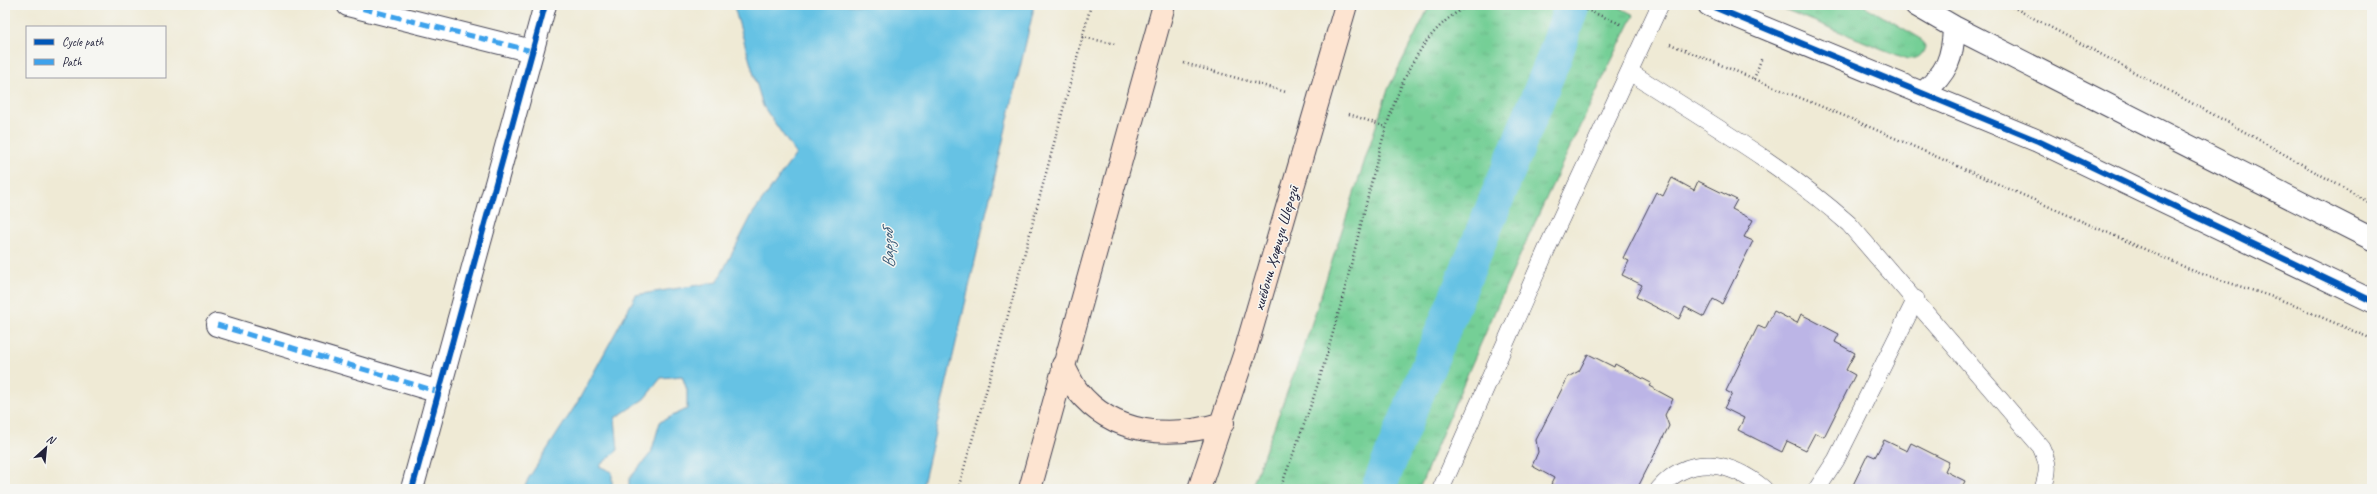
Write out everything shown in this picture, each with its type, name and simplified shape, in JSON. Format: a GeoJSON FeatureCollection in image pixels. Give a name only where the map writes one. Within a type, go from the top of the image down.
{"type":"FeatureCollection","features":[{"type":"Feature","properties":{"kind":"main road"},"geometry":{"type":"LineString","coordinates":[[1030,489],[1063,365],[1164,5]]}},
{"type":"Feature","properties":{"kind":"main road","name":"хиёбони Ҳофизи Шерозӣ"},"geometry":{"type":"LineString","coordinates":[[1199,489],[1223,422],[1272,262],[1346,5]]}},
{"type":"Feature","properties":{"kind":"main road"},"geometry":{"type":"LineString","coordinates":[[1063,365],[1076,389],[1091,405],[1112,419],[1133,427],[1156,432],[1178,433],[1203,429],[1223,422]]}},
{"type":"Feature","properties":{"kind":"street"},"geometry":{"type":"LineString","coordinates":[[348,5],[532,52]]}},
{"type":"Feature","properties":{"kind":"street"},"geometry":{"type":"LineString","coordinates":[[412,489],[545,5]]}},
{"type":"Feature","properties":{"kind":"street"},"geometry":{"type":"LineString","coordinates":[[1709,5],[2045,144],[2372,300]]}},
{"type":"Feature","properties":{"kind":"street"},"geometry":{"type":"LineString","coordinates":[[1916,5],[1954,27],[2370,235]]}},
{"type":"Feature","properties":{"kind":"street"},"geometry":{"type":"LineString","coordinates":[[1923,93],[1937,81],[1946,68],[1951,56],[1954,27]]}},
{"type":"Feature","properties":{"kind":"street"},"geometry":{"type":"LineString","coordinates":[[217,325],[439,392]]}},
{"type":"Feature","properties":{"kind":"lane"},"geometry":{"type":"LineString","coordinates":[[1441,489],[1549,244],[1660,5]]}},
{"type":"Feature","properties":{"kind":"lane"},"geometry":{"type":"LineString","coordinates":[[1630,72],[1749,149],[1828,205],[1849,224],[1916,299],[2041,446],[2048,461],[2048,472],[2043,489]]}},
{"type":"Feature","properties":{"kind":"lane"},"geometry":{"type":"LineString","coordinates":[[1817,489],[1836,460],[1916,299]]}},
{"type":"Feature","properties":{"kind":"lane"},"geometry":{"type":"LineString","coordinates":[[1659,489],[1676,472],[1690,466],[1707,464],[1726,468],[1745,476],[1764,489]]}},
{"type":"Feature","properties":{"kind":"path"},"geometry":{"type":"LineString","coordinates":[[958,489],[1007,319],[1091,5]]}},
{"type":"Feature","properties":{"kind":"path"},"geometry":{"type":"LineString","coordinates":[[1280,489],[1330,345],[1386,127],[1418,54],[1447,18],[1470,5]]}},
{"type":"Feature","properties":{"kind":"path"},"geometry":{"type":"LineString","coordinates":[[1575,5],[1854,120],[2196,272],[2279,299],[2372,339]]}},
{"type":"Feature","properties":{"kind":"path"},"geometry":{"type":"LineString","coordinates":[[2009,5],[2229,123],[2372,204]]}},
{"type":"Feature","properties":{"kind":"path"},"geometry":{"type":"LineString","coordinates":[[1082,36],[1115,44]]}},
{"type":"Feature","properties":{"kind":"path"},"geometry":{"type":"LineString","coordinates":[[1754,79],[1763,57]]}},
{"type":"Feature","properties":{"kind":"path"},"geometry":{"type":"LineString","coordinates":[[1184,63],[1286,92]]}},
{"type":"Feature","properties":{"kind":"path"},"geometry":{"type":"LineString","coordinates":[[1349,114],[1386,127]]}},
{"type":"Feature","properties":{"kind":"green space"},"geometry":{"type":"Polygon","coordinates":[[[1430,5],[1615,5],[1634,15],[1522,250],[1419,489],[1251,489],[1305,344],[1388,89],[1430,5]]]}},
{"type":"Feature","properties":{"kind":"green space"},"geometry":{"type":"Polygon","coordinates":[[[1774,5],[1863,5],[1920,38],[1925,47],[1919,57],[1907,59],[1774,5]]]}},
{"type":"Feature","properties":{"kind":"water","name":"Варзоб"},"geometry":{"type":"Polygon","coordinates":[[[736,5],[1033,5],[1033,12],[922,489],[629,489],[629,479],[651,453],[660,422],[687,409],[687,390],[682,376],[661,378],[644,399],[615,418],[618,450],[599,466],[612,472],[612,489],[524,489],[528,479],[577,403],[636,295],[717,282],[753,213],[796,154],[763,106],[734,7],[736,5]]]}},
{"type":"Feature","properties":{"kind":"building"},"geometry":{"type":"Polygon","coordinates":[[[1672,178],[1694,190],[1698,181],[1737,200],[1732,209],[1753,220],[1744,237],[1753,241],[1722,304],[1713,299],[1704,317],[1685,307],[1679,319],[1636,297],[1642,285],[1622,275],[1629,261],[1623,258],[1656,192],[1663,196],[1672,178]]]}},
{"type":"Feature","properties":{"kind":"building"},"geometry":{"type":"Polygon","coordinates":[[[1774,311],[1797,323],[1801,314],[1839,334],[1835,342],[1855,353],[1846,370],[1855,375],[1824,437],[1815,433],[1806,450],[1787,441],[1782,452],[1738,430],[1744,418],[1724,408],[1732,394],[1726,391],[1758,326],[1765,329],[1774,311]]]}},
{"type":"Feature","properties":{"kind":"building"},"geometry":{"type":"Polygon","coordinates":[[[1588,354],[1614,367],[1615,364],[1651,383],[1649,386],[1673,399],[1665,415],[1669,426],[1637,489],[1561,489],[1551,484],[1554,478],[1532,466],[1538,452],[1536,440],[1568,377],[1579,371],[1588,354]]]}},
{"type":"Feature","properties":{"kind":"building"},"geometry":{"type":"Polygon","coordinates":[[[1884,440],[1907,451],[1911,443],[1949,462],[1945,471],[1965,481],[1961,489],[1851,489],[1868,454],[1875,457],[1884,440]]]}},
{"type":"Feature","properties":{"kind":"waterway"},"geometry":{"type":"LineString","coordinates":[[1378,489],[1554,58],[1572,5]]}},
{"type":"Feature","properties":{"kind":"marked path"},"geometry":{"type":"LineString","coordinates":[[348,5],[532,51]]}},
{"type":"Feature","properties":{"kind":"marked path"},"geometry":{"type":"LineString","coordinates":[[217,325],[439,392]]}},
{"type":"Feature","properties":{"kind":"cycle path"},"geometry":{"type":"LineString","coordinates":[[412,489],[545,5]]}},
{"type":"Feature","properties":{"kind":"cycle path"},"geometry":{"type":"LineString","coordinates":[[1709,5],[2038,141],[2372,301]]}}]}
